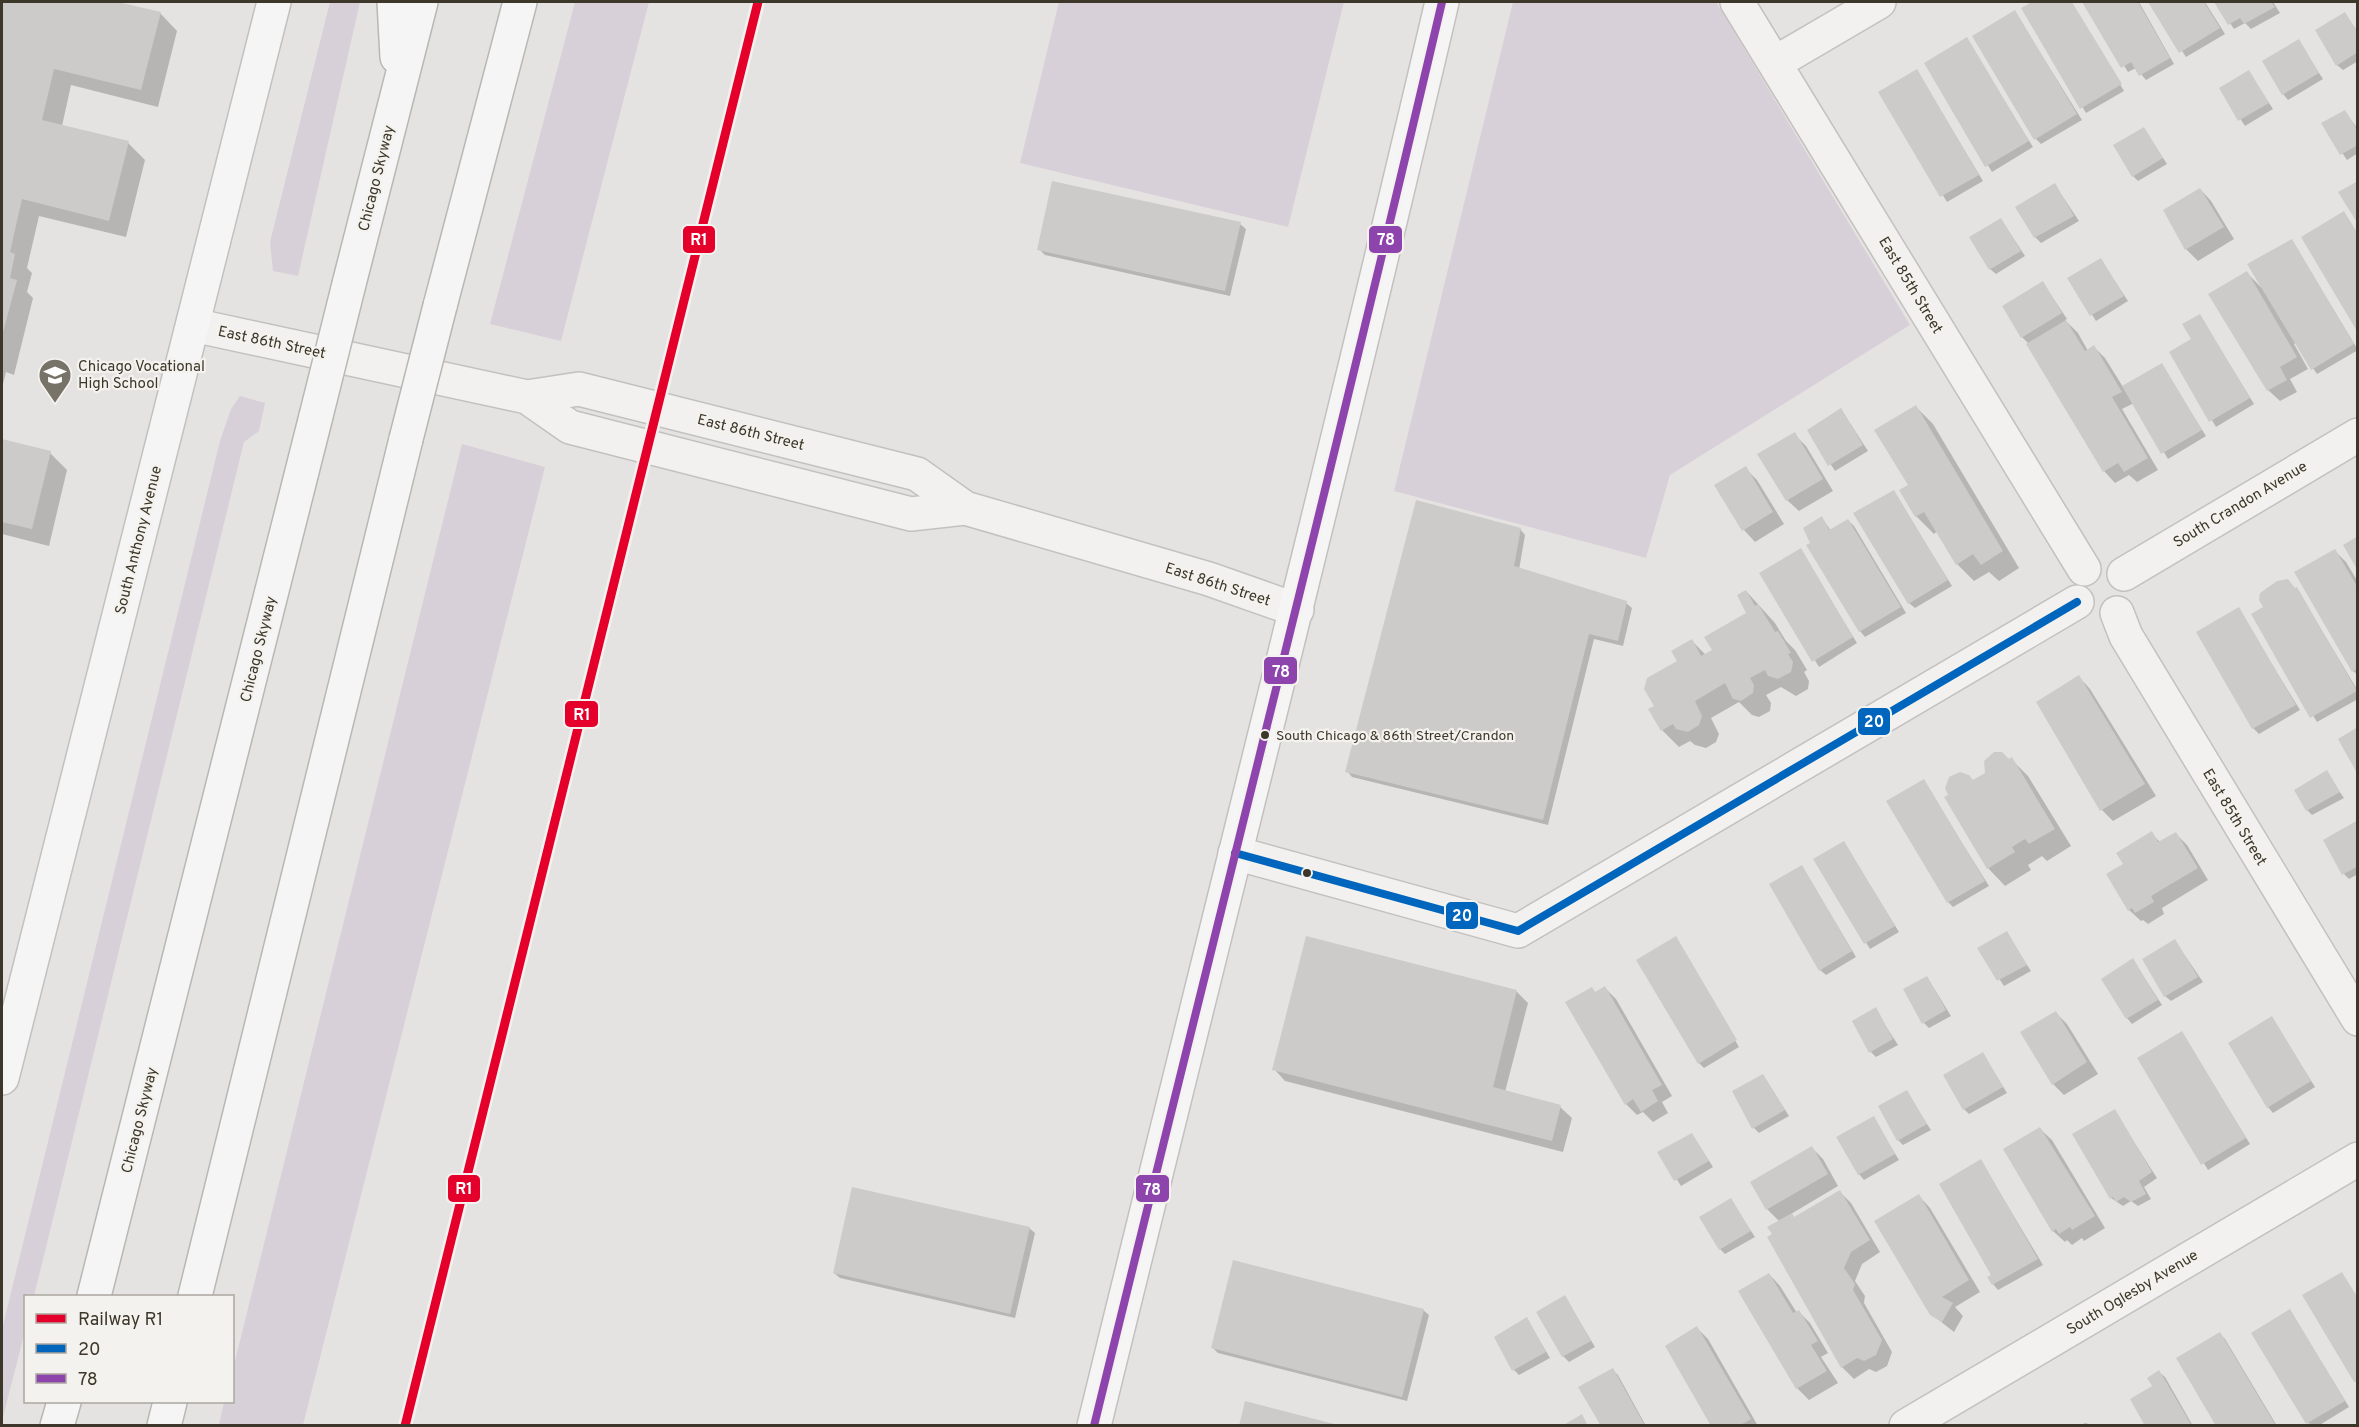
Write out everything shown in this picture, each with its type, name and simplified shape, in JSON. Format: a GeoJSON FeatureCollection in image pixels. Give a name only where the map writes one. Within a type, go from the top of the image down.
{"type":"FeatureCollection","features":[{"type":"Feature","properties":{"kind":"main road","name":"South Anthony Avenue"},"geometry":{"type":"LineString","coordinates":[[2,1078],[274,2]]}},
{"type":"Feature","properties":{"kind":"main road"},"geometry":{"type":"LineString","coordinates":[[394,2],[399,84]]}},
{"type":"Feature","properties":{"kind":"main road","name":"Chicago Skyway"},"geometry":{"type":"LineString","coordinates":[[94,1295],[421,2]]}},
{"type":"Feature","properties":{"kind":"main road"},"geometry":{"type":"LineString","coordinates":[[195,1295],[406,439],[520,2]]}},
{"type":"Feature","properties":{"kind":"main road"},"geometry":{"type":"LineString","coordinates":[[1094,1425],[1234,853],[1297,610],[1442,2]]}},
{"type":"Feature","properties":{"kind":"main road"},"geometry":{"type":"LineString","coordinates":[[57,1425],[63,1403]]}},
{"type":"Feature","properties":{"kind":"main road"},"geometry":{"type":"LineString","coordinates":[[164,1425],[170,1403]]}},
{"type":"Feature","properties":{"kind":"street","name":"East 85th Street"},"geometry":{"type":"LineString","coordinates":[[1737,2],[2084,569]]}},
{"type":"Feature","properties":{"kind":"street"},"geometry":{"type":"LineString","coordinates":[[1775,63],[1879,2]]}},
{"type":"Feature","properties":{"kind":"street","name":"East 86th Street"},"geometry":{"type":"LineString","coordinates":[[193,325],[527,397],[570,428],[911,514],[965,508],[1209,579],[1297,610]]}},
{"type":"Feature","properties":{"kind":"street","name":"South Crandon Avenue"},"geometry":{"type":"LineString","coordinates":[[2124,574],[2358,435]]}},
{"type":"Feature","properties":{"kind":"street"},"geometry":{"type":"LineString","coordinates":[[2092,564],[2110,564],[2124,574],[2128,581],[2128,599],[2117,613],[2099,617],[2083,610],[2077,602],[2075,585],[2084,569],[2092,564]]}},
{"type":"Feature","properties":{"kind":"street"},"geometry":{"type":"LineString","coordinates":[[1234,853],[1518,931],[2077,602]]}},
{"type":"Feature","properties":{"kind":"street","name":"East 85th Street"},"geometry":{"type":"LineString","coordinates":[[2117,613],[2126,636],[2358,1019]]}},
{"type":"Feature","properties":{"kind":"street","name":"South Oglesby Avenue"},"geometry":{"type":"LineString","coordinates":[[1906,1425],[2358,1158]]}},
{"type":"Feature","properties":{"kind":"shaded area"},"geometry":{"type":"Polygon","coordinates":[[[330,2],[360,2],[298,276],[273,271],[270,242],[330,2]]]}},
{"type":"Feature","properties":{"kind":"shaded area"},"geometry":{"type":"Polygon","coordinates":[[[575,2],[649,2],[561,341],[490,324],[575,2]]]}},
{"type":"Feature","properties":{"kind":"shaded area"},"geometry":{"type":"Polygon","coordinates":[[[1059,2],[1344,2],[1288,227],[1020,163],[1059,2]]]}},
{"type":"Feature","properties":{"kind":"shaded area"},"geometry":{"type":"Polygon","coordinates":[[[1513,2],[1716,2],[1910,325],[1670,475],[1646,558],[1394,491],[1513,2]]]}},
{"type":"Feature","properties":{"kind":"shaded area"},"geometry":{"type":"Polygon","coordinates":[[[240,396],[265,403],[259,431],[244,442],[34,1295],[24,1295],[24,1335],[2,1421],[2,1329],[220,441],[231,409],[240,396]]]}},
{"type":"Feature","properties":{"kind":"shaded area"},"geometry":{"type":"Polygon","coordinates":[[[462,444],[545,467],[303,1425],[219,1425],[224,1403],[234,1403],[234,1365],[462,444]]]}},
{"type":"Feature","properties":{"kind":"building"},"geometry":{"type":"Polygon","coordinates":[[[2,2],[118,2],[161,12],[141,90],[54,69],[42,120],[129,141],[109,221],[22,199],[10,252],[15,254],[10,278],[17,280],[2,336],[2,2]]]}},
{"type":"Feature","properties":{"kind":"building"},"geometry":{"type":"Polygon","coordinates":[[[2032,2],[2072,2],[2122,84],[2080,109],[2021,8],[2032,2]]]}},
{"type":"Feature","properties":{"kind":"building"},"geometry":{"type":"Polygon","coordinates":[[[2082,2],[2138,2],[2170,58],[2139,76],[2131,62],[2121,68],[2082,2]]]}},
{"type":"Feature","properties":{"kind":"building"},"geometry":{"type":"Polygon","coordinates":[[[2148,2],[2204,2],[2220,28],[2179,53],[2148,2]]]}},
{"type":"Feature","properties":{"kind":"building"},"geometry":{"type":"Polygon","coordinates":[[[2214,2],[2271,2],[2275,7],[2244,24],[2240,18],[2228,25],[2214,2]]]}},
{"type":"Feature","properties":{"kind":"building"},"geometry":{"type":"Polygon","coordinates":[[[2015,10],[2077,114],[2034,140],[1972,36],[2015,10]]]}},
{"type":"Feature","properties":{"kind":"building"},"geometry":{"type":"Polygon","coordinates":[[[2345,12],[2358,33],[2358,52],[2336,66],[2315,30],[2345,12]]]}},
{"type":"Feature","properties":{"kind":"building"},"geometry":{"type":"Polygon","coordinates":[[[1967,37],[2029,141],[1985,167],[1924,63],[1967,37]]]}},
{"type":"Feature","properties":{"kind":"building"},"geometry":{"type":"Polygon","coordinates":[[[2299,39],[2319,73],[2282,95],[2262,61],[2299,39]]]}},
{"type":"Feature","properties":{"kind":"building"},"geometry":{"type":"Polygon","coordinates":[[[1917,69],[1979,175],[1940,197],[1878,92],[1917,69]]]}},
{"type":"Feature","properties":{"kind":"building"},"geometry":{"type":"Polygon","coordinates":[[[2249,70],[2269,103],[2238,121],[2219,88],[2249,70]]]}},
{"type":"Feature","properties":{"kind":"building"},"geometry":{"type":"Polygon","coordinates":[[[2345,110],[2358,131],[2358,145],[2340,155],[2321,123],[2345,110]]]}},
{"type":"Feature","properties":{"kind":"building"},"geometry":{"type":"Polygon","coordinates":[[[2144,127],[2163,158],[2132,177],[2113,145],[2144,127]]]}},
{"type":"Feature","properties":{"kind":"building"},"geometry":{"type":"Polygon","coordinates":[[[1052,181],[1241,222],[1225,291],[1037,250],[1052,181]]]}},
{"type":"Feature","properties":{"kind":"building"},"geometry":{"type":"Polygon","coordinates":[[[2358,181],[2358,224],[2338,192],[2358,181]]]}},
{"type":"Feature","properties":{"kind":"building"},"geometry":{"type":"Polygon","coordinates":[[[2055,183],[2074,216],[2034,238],[2015,207],[2055,183]]]}},
{"type":"Feature","properties":{"kind":"building"},"geometry":{"type":"Polygon","coordinates":[[[2200,188],[2224,227],[2185,250],[2163,210],[2200,188]]]}},
{"type":"Feature","properties":{"kind":"building"},"geometry":{"type":"Polygon","coordinates":[[[2344,211],[2358,234],[2358,333],[2301,237],[2344,211]]]}},
{"type":"Feature","properties":{"kind":"building"},"geometry":{"type":"Polygon","coordinates":[[[2001,218],[2021,251],[1989,270],[1969,237],[2001,218]]]}},
{"type":"Feature","properties":{"kind":"building"},"geometry":{"type":"Polygon","coordinates":[[[2292,239],[2354,344],[2311,370],[2247,264],[2292,239]]]}},
{"type":"Feature","properties":{"kind":"building"},"geometry":{"type":"Polygon","coordinates":[[[2101,258],[2124,296],[2090,316],[2067,278],[2101,258]]]}},
{"type":"Feature","properties":{"kind":"building"},"geometry":{"type":"Polygon","coordinates":[[[2247,271],[2297,357],[2280,367],[2287,380],[2267,391],[2208,294],[2247,271]]]}},
{"type":"Feature","properties":{"kind":"building"},"geometry":{"type":"Polygon","coordinates":[[[2043,281],[2062,313],[2021,338],[2002,306],[2043,281]]]}},
{"type":"Feature","properties":{"kind":"building"},"geometry":{"type":"Polygon","coordinates":[[[2200,314],[2250,398],[2209,422],[2169,352],[2191,339],[2182,324],[2200,314]]]}},
{"type":"Feature","properties":{"kind":"building"},"geometry":{"type":"Polygon","coordinates":[[[2066,320],[2085,351],[2094,345],[2122,392],[2112,397],[2148,458],[2124,472],[2118,463],[2103,472],[2026,344],[2066,320]]]}},
{"type":"Feature","properties":{"kind":"building"},"geometry":{"type":"Polygon","coordinates":[[[2162,363],[2202,430],[2161,454],[2122,386],[2162,363]]]}},
{"type":"Feature","properties":{"kind":"building"},"geometry":{"type":"Polygon","coordinates":[[[1916,405],[2003,551],[1981,565],[1973,554],[1956,565],[1924,512],[1915,517],[1899,490],[1908,485],[1874,430],[1916,405]]]}},
{"type":"Feature","properties":{"kind":"building"},"geometry":{"type":"Polygon","coordinates":[[[1841,408],[1863,445],[1828,466],[1807,430],[1841,408]]]}},
{"type":"Feature","properties":{"kind":"building"},"geometry":{"type":"Polygon","coordinates":[[[1795,432],[1823,479],[1786,501],[1757,454],[1795,432]]]}},
{"type":"Feature","properties":{"kind":"building"},"geometry":{"type":"Polygon","coordinates":[[[2,439],[51,451],[32,529],[2,522],[2,439]]]}},
{"type":"Feature","properties":{"kind":"building"},"geometry":{"type":"Polygon","coordinates":[[[1746,466],[1773,512],[1742,531],[1714,485],[1746,466]]]}},
{"type":"Feature","properties":{"kind":"building"},"geometry":{"type":"Polygon","coordinates":[[[1894,490],[1948,580],[1908,604],[1853,513],[1894,490]]]}},
{"type":"Feature","properties":{"kind":"building"},"geometry":{"type":"Polygon","coordinates":[[[1416,500],[1521,528],[1514,566],[1627,601],[1618,641],[1589,634],[1543,820],[1345,772],[1416,500]]]}},
{"type":"Feature","properties":{"kind":"building"},"geometry":{"type":"Polygon","coordinates":[[[1822,516],[1829,530],[1848,519],[1901,607],[1859,632],[1806,545],[1810,543],[1803,528],[1822,516]]]}},
{"type":"Feature","properties":{"kind":"building"},"geometry":{"type":"Polygon","coordinates":[[[2358,536],[2358,571],[2343,545],[2358,536]]]}},
{"type":"Feature","properties":{"kind":"building"},"geometry":{"type":"Polygon","coordinates":[[[1801,548],[1853,637],[1812,662],[1759,573],[1801,548]]]}},
{"type":"Feature","properties":{"kind":"building"},"geometry":{"type":"Polygon","coordinates":[[[2335,549],[2358,588],[2358,668],[2352,672],[2294,572],[2335,549]]]}},
{"type":"Feature","properties":{"kind":"building"},"geometry":{"type":"Polygon","coordinates":[[[2288,579],[2295,588],[2297,587],[2357,691],[2310,718],[2251,614],[2263,607],[2259,600],[2260,593],[2277,581],[2288,579]]]}},
{"type":"Feature","properties":{"kind":"building"},"geometry":{"type":"Polygon","coordinates":[[[1746,590],[1755,606],[1758,604],[1775,632],[1778,631],[1791,653],[1788,654],[1793,662],[1791,672],[1778,679],[1768,676],[1765,670],[1750,678],[1754,685],[1753,693],[1741,701],[1733,699],[1725,683],[1695,701],[1702,716],[1699,725],[1688,732],[1676,729],[1673,724],[1661,731],[1648,709],[1654,706],[1644,689],[1647,678],[1677,661],[1671,651],[1692,639],[1701,656],[1712,650],[1704,637],[1746,613],[1737,595],[1746,590]]]}},
{"type":"Feature","properties":{"kind":"building"},"geometry":{"type":"Polygon","coordinates":[[[2239,607],[2296,705],[2252,729],[2196,632],[2239,607]]]}},
{"type":"Feature","properties":{"kind":"building"},"geometry":{"type":"Polygon","coordinates":[[[2079,675],[2145,784],[2100,811],[2036,702],[2079,675]]]}},
{"type":"Feature","properties":{"kind":"building"},"geometry":{"type":"Polygon","coordinates":[[[2358,727],[2358,775],[2338,739],[2358,727]]]}},
{"type":"Feature","properties":{"kind":"building"},"geometry":{"type":"Polygon","coordinates":[[[1994,752],[2002,752],[2009,759],[2012,757],[2055,829],[2029,844],[2025,839],[2012,847],[2015,852],[1987,869],[1944,797],[1948,795],[1945,788],[1949,777],[1960,772],[1969,775],[1973,780],[1985,773],[1984,761],[1994,752]]]}},
{"type":"Feature","properties":{"kind":"building"},"geometry":{"type":"Polygon","coordinates":[[[2327,770],[2340,792],[2306,811],[2294,790],[2327,770]]]}},
{"type":"Feature","properties":{"kind":"building"},"geometry":{"type":"Polygon","coordinates":[[[1924,779],[1985,881],[1947,903],[1886,801],[1924,779]]]}},
{"type":"Feature","properties":{"kind":"building"},"geometry":{"type":"Polygon","coordinates":[[[2358,820],[2358,866],[2342,875],[2323,840],[2358,820]]]}},
{"type":"Feature","properties":{"kind":"building"},"geometry":{"type":"Polygon","coordinates":[[[2152,831],[2158,842],[2176,832],[2198,868],[2151,896],[2154,902],[2135,913],[2132,908],[2128,911],[2106,874],[2123,864],[2116,853],[2152,831]]]}},
{"type":"Feature","properties":{"kind":"building"},"geometry":{"type":"Polygon","coordinates":[[[1844,841],[1895,926],[1864,944],[1813,859],[1844,841]]]}},
{"type":"Feature","properties":{"kind":"building"},"geometry":{"type":"Polygon","coordinates":[[[1802,865],[1852,951],[1819,971],[1769,884],[1802,865]]]}},
{"type":"Feature","properties":{"kind":"building"},"geometry":{"type":"Polygon","coordinates":[[[2007,931],[2027,965],[1997,981],[1977,948],[2007,931]]]}},
{"type":"Feature","properties":{"kind":"building"},"geometry":{"type":"Polygon","coordinates":[[[1306,936],[1517,990],[1493,1087],[1561,1105],[1552,1141],[1272,1070],[1306,936]]]}},
{"type":"Feature","properties":{"kind":"building"},"geometry":{"type":"Polygon","coordinates":[[[1676,936],[1737,1040],[1698,1064],[1636,960],[1676,936]]]}},
{"type":"Feature","properties":{"kind":"building"},"geometry":{"type":"Polygon","coordinates":[[[2175,939],[2198,977],[2164,997],[2142,959],[2175,939]]]}},
{"type":"Feature","properties":{"kind":"building"},"geometry":{"type":"Polygon","coordinates":[[[2133,958],[2158,1000],[2126,1019],[2101,979],[2133,958]]]}},
{"type":"Feature","properties":{"kind":"building"},"geometry":{"type":"Polygon","coordinates":[[[1927,976],[1946,1010],[1922,1024],[1903,989],[1927,976]]]}},
{"type":"Feature","properties":{"kind":"building"},"geometry":{"type":"Polygon","coordinates":[[[1605,986],[1662,1085],[1652,1090],[1658,1101],[1641,1112],[1633,1099],[1625,1105],[1565,1002],[1592,987],[1595,992],[1605,986]]]}},
{"type":"Feature","properties":{"kind":"building"},"geometry":{"type":"Polygon","coordinates":[[[1876,1007],[1893,1039],[1869,1053],[1852,1021],[1876,1007]]]}},
{"type":"Feature","properties":{"kind":"building"},"geometry":{"type":"Polygon","coordinates":[[[2056,1011],[2087,1062],[2052,1085],[2020,1032],[2056,1011]]]}},
{"type":"Feature","properties":{"kind":"building"},"geometry":{"type":"Polygon","coordinates":[[[2272,1016],[2311,1081],[2267,1108],[2228,1043],[2272,1016]]]}},
{"type":"Feature","properties":{"kind":"building"},"geometry":{"type":"Polygon","coordinates":[[[2182,1031],[2246,1138],[2201,1165],[2137,1058],[2182,1031]]]}},
{"type":"Feature","properties":{"kind":"building"},"geometry":{"type":"Polygon","coordinates":[[[1983,1052],[2003,1087],[1963,1110],[1943,1075],[1983,1052]]]}},
{"type":"Feature","properties":{"kind":"building"},"geometry":{"type":"Polygon","coordinates":[[[1763,1074],[1785,1110],[1752,1129],[1732,1091],[1763,1074]]]}},
{"type":"Feature","properties":{"kind":"building"},"geometry":{"type":"Polygon","coordinates":[[[1907,1090],[1927,1124],[1897,1141],[1878,1106],[1907,1090]]]}},
{"type":"Feature","properties":{"kind":"building"},"geometry":{"type":"Polygon","coordinates":[[[2115,1109],[2152,1172],[2139,1181],[2146,1194],[2131,1202],[2124,1197],[2116,1202],[2113,1197],[2110,1199],[2072,1134],[2115,1109]]]}},
{"type":"Feature","properties":{"kind":"building"},"geometry":{"type":"Polygon","coordinates":[[[1874,1116],[1895,1154],[1858,1175],[1836,1137],[1874,1116]]]}},
{"type":"Feature","properties":{"kind":"building"},"geometry":{"type":"Polygon","coordinates":[[[2040,1127],[2095,1216],[2072,1230],[2070,1227],[2059,1234],[2056,1229],[2052,1232],[2003,1149],[2040,1127]]]}},
{"type":"Feature","properties":{"kind":"building"},"geometry":{"type":"Polygon","coordinates":[[[1692,1133],[1709,1161],[1674,1181],[1657,1152],[1692,1133]]]}},
{"type":"Feature","properties":{"kind":"building"},"geometry":{"type":"Polygon","coordinates":[[[1812,1146],[1828,1174],[1766,1210],[1750,1182],[1812,1146]]]}},
{"type":"Feature","properties":{"kind":"building"},"geometry":{"type":"Polygon","coordinates":[[[1981,1159],[2038,1259],[1992,1285],[1987,1277],[1991,1275],[1939,1184],[1981,1159]]]}},
{"type":"Feature","properties":{"kind":"building"},"geometry":{"type":"Polygon","coordinates":[[[852,1187],[1030,1227],[1010,1314],[833,1273],[852,1187]]]}},
{"type":"Feature","properties":{"kind":"building"},"geometry":{"type":"Polygon","coordinates":[[[1840,1190],[1870,1240],[1851,1252],[1844,1268],[1855,1284],[1853,1290],[1882,1340],[1876,1355],[1864,1361],[1857,1358],[1841,1368],[1767,1237],[1772,1234],[1767,1227],[1792,1213],[1794,1217],[1840,1190]]]}},
{"type":"Feature","properties":{"kind":"building"},"geometry":{"type":"Polygon","coordinates":[[[1919,1194],[1969,1280],[1942,1297],[1953,1303],[1942,1322],[1930,1315],[1874,1221],[1919,1194]]]}},
{"type":"Feature","properties":{"kind":"building"},"geometry":{"type":"Polygon","coordinates":[[[1731,1198],[1751,1231],[1719,1250],[1699,1217],[1731,1198]]]}},
{"type":"Feature","properties":{"kind":"building"},"geometry":{"type":"Polygon","coordinates":[[[1233,1260],[1424,1309],[1402,1397],[1211,1348],[1233,1260]]]}},
{"type":"Feature","properties":{"kind":"building"},"geometry":{"type":"Polygon","coordinates":[[[2342,1272],[2358,1298],[2358,1381],[2354,1382],[2302,1295],[2342,1272]]]}},
{"type":"Feature","properties":{"kind":"building"},"geometry":{"type":"Polygon","coordinates":[[[1769,1273],[1793,1313],[1799,1310],[1818,1341],[1811,1345],[1827,1371],[1796,1389],[1738,1291],[1769,1273]]]}},
{"type":"Feature","properties":{"kind":"building"},"geometry":{"type":"Polygon","coordinates":[[[1565,1295],[1591,1341],[1562,1357],[1536,1312],[1565,1295]]]}},
{"type":"Feature","properties":{"kind":"building"},"geometry":{"type":"Polygon","coordinates":[[[2290,1309],[2345,1401],[2306,1424],[2251,1333],[2290,1309]]]}},
{"type":"Feature","properties":{"kind":"building"},"geometry":{"type":"Polygon","coordinates":[[[1527,1317],[1546,1352],[1512,1371],[1494,1337],[1527,1317]]]}},
{"type":"Feature","properties":{"kind":"building"},"geometry":{"type":"Polygon","coordinates":[[[1697,1326],[1751,1419],[1739,1426],[1711,1426],[1665,1346],[1697,1326]]]}},
{"type":"Feature","properties":{"kind":"building"},"geometry":{"type":"Polygon","coordinates":[[[2220,1332],[2276,1426],[2216,1426],[2176,1358],[2220,1332]]]}},
{"type":"Feature","properties":{"kind":"building"},"geometry":{"type":"Polygon","coordinates":[[[1613,1368],[1645,1426],[1601,1426],[1578,1387],[1613,1368]]]}},
{"type":"Feature","properties":{"kind":"building"},"geometry":{"type":"Polygon","coordinates":[[[2159,1370],[2192,1426],[2145,1426],[2130,1399],[2152,1386],[2147,1378],[2159,1370]]]}},
{"type":"Feature","properties":{"kind":"building"},"geometry":{"type":"Polygon","coordinates":[[[1245,1401],[1338,1425],[1338,1426],[1239,1426],[1245,1401]]]}},
{"type":"Feature","properties":{"kind":"building"},"geometry":{"type":"Polygon","coordinates":[[[1582,1414],[1588,1426],[1562,1426],[1582,1414]]]}},
{"type":"Feature","properties":{"kind":"rail line","name":"R1"},"geometry":{"type":"LineString","coordinates":[[405,1426],[758,2]]}},
{"type":"Feature","properties":{"kind":"transit line","name":"78"},"geometry":{"type":"LineString","coordinates":[[1094,1426],[1314,536],[1442,2]]}},
{"type":"Feature","properties":{"kind":"transit line","name":"20"},"geometry":{"type":"LineString","coordinates":[[1235,853],[1518,931],[2077,602]]}},
{"type":"Feature","properties":{"kind":"place","name":"Chicago Vocational High School"},"geometry":{"type":"Point","coordinates":[55,404]}},
{"type":"Feature","properties":{"kind":"place","name":"South Chicago & 86th Street/Crandon"},"geometry":{"type":"Point","coordinates":[1265,735]}}]}
